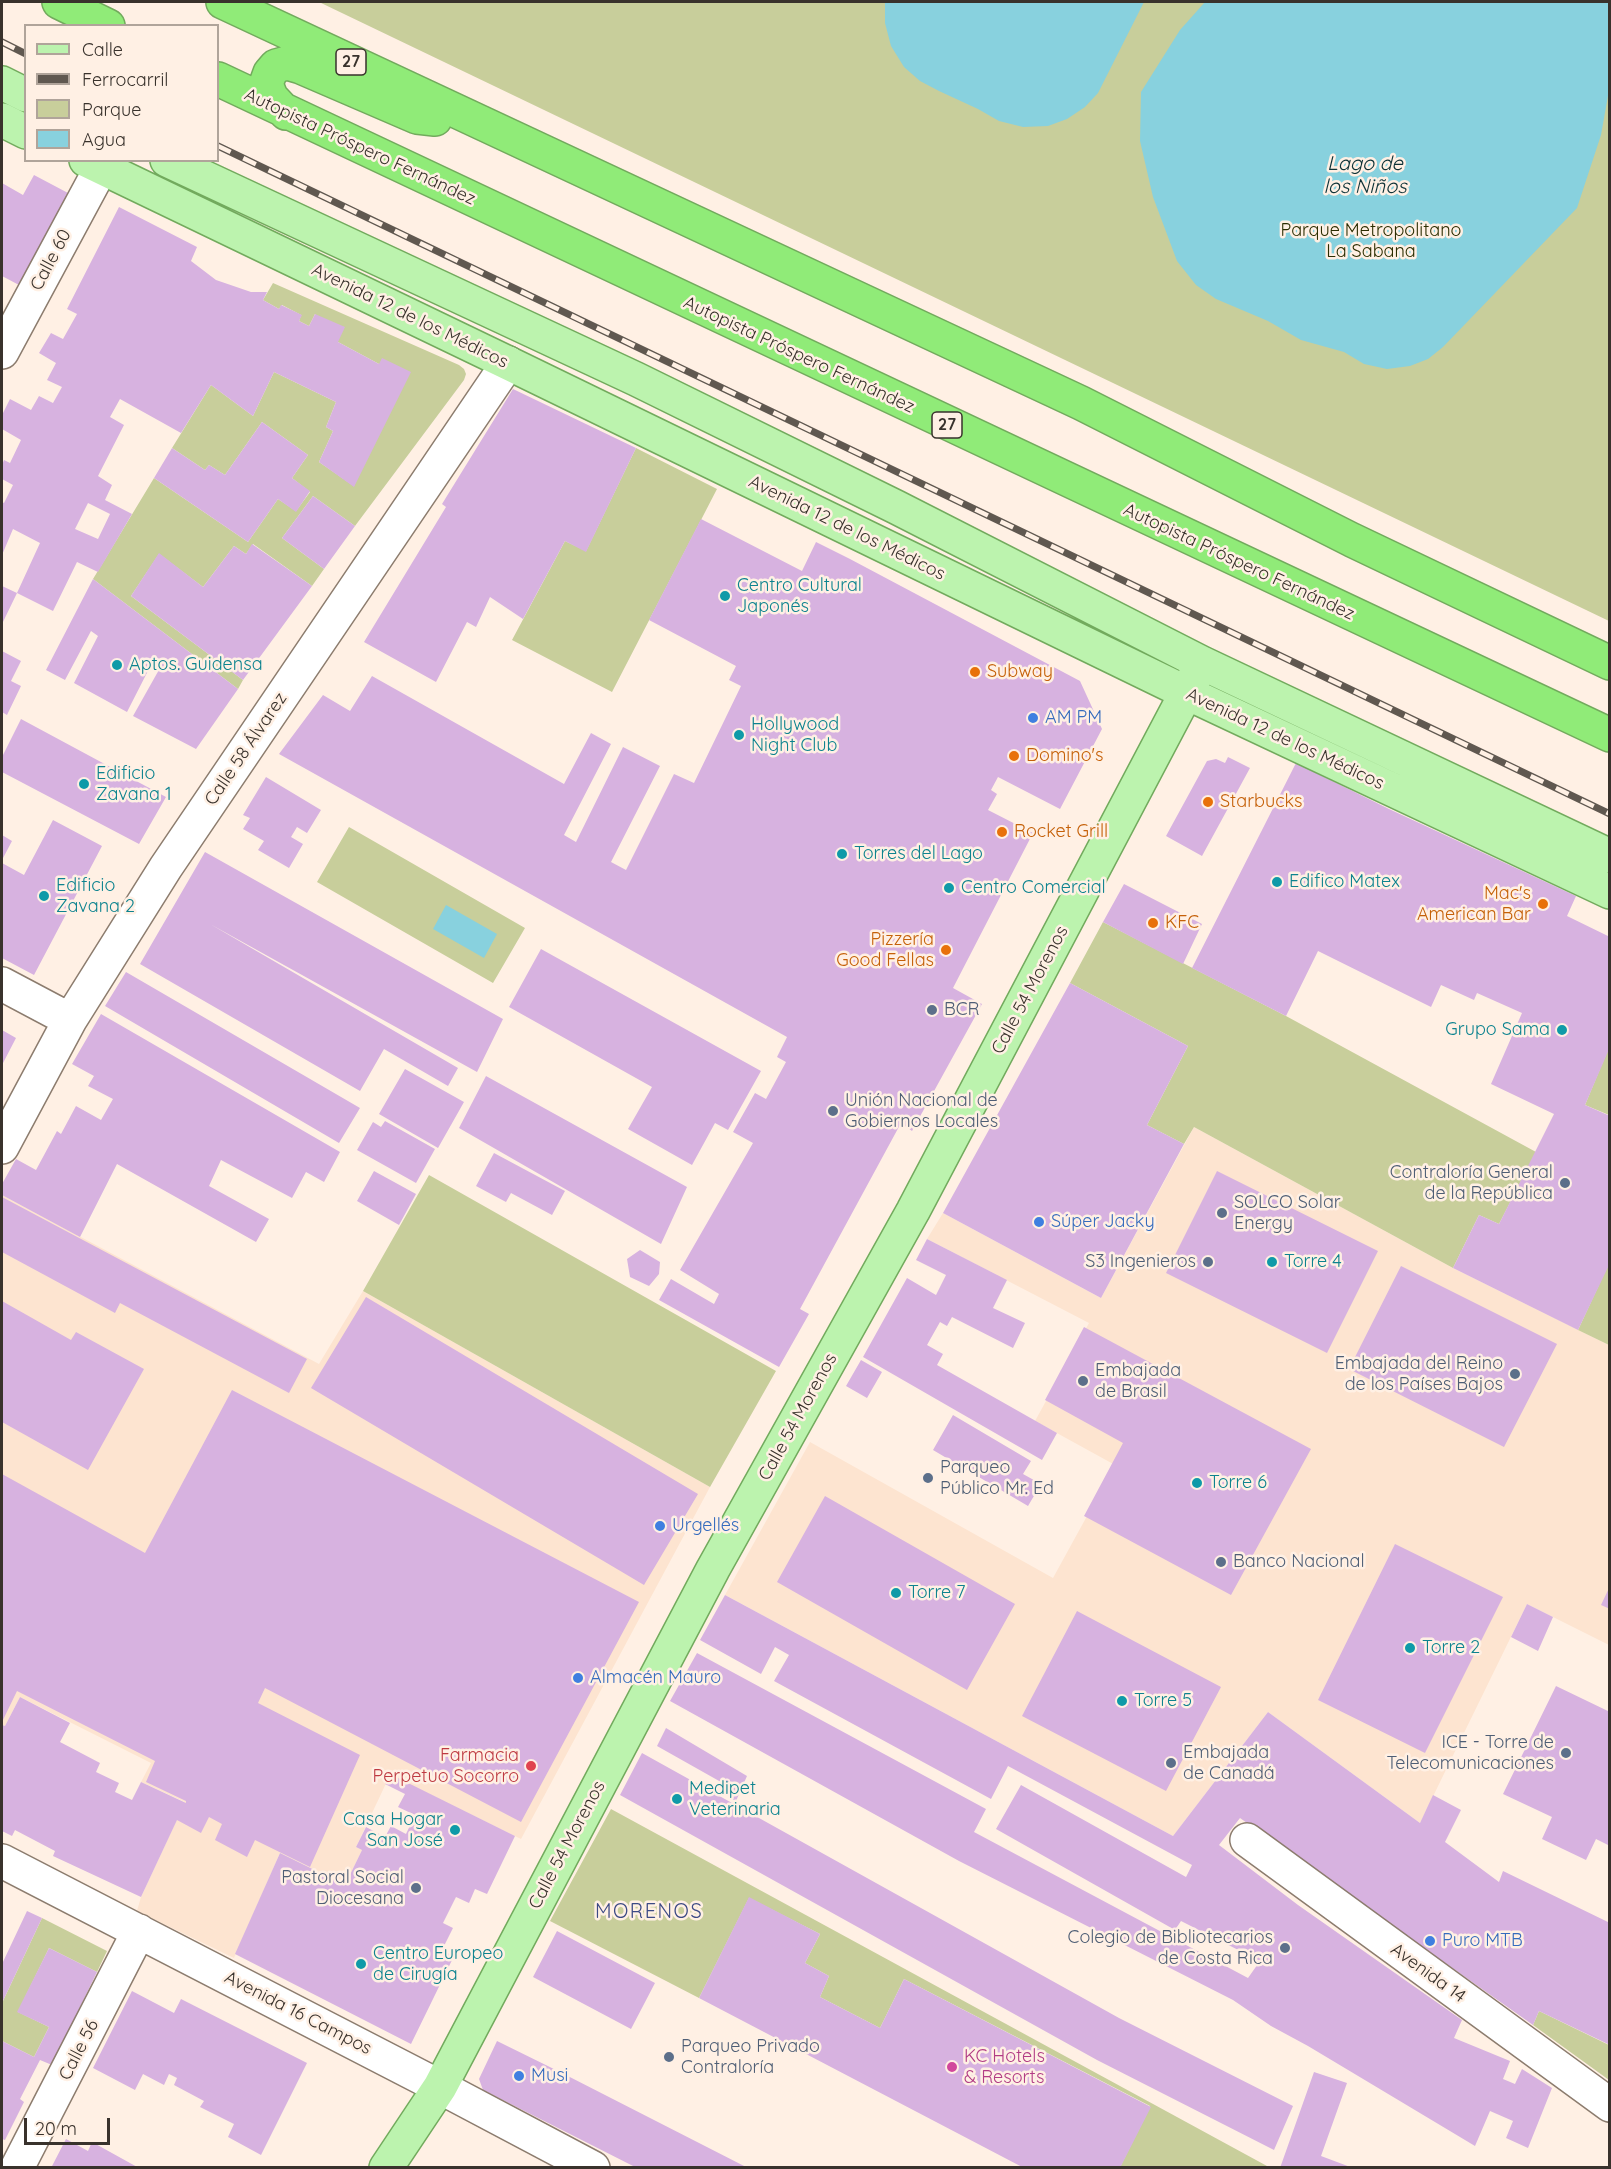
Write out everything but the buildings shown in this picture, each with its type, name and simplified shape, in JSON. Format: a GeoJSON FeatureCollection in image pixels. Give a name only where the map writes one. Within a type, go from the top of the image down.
{"type":"FeatureCollection","features":[{"type":"Feature","properties":{"kind":"highway"},"geometry":{"type":"LineString","coordinates":[[59,2],[104,24]]}},
{"type":"Feature","properties":{"kind":"highway","name":"27"},"geometry":{"type":"LineString","coordinates":[[223,2],[1082,403],[1352,540],[1610,663]]}},
{"type":"Feature","properties":{"kind":"highway"},"geometry":{"type":"LineString","coordinates":[[286,113],[271,97],[266,84],[270,73],[276,66],[287,63],[417,117],[479,122]]}},
{"type":"Feature","properties":{"kind":"highway","name":"Autopista Próspero Fernández"},"geometry":{"type":"LineString","coordinates":[[219,80],[1610,735]]}},
{"type":"Feature","properties":{"kind":"main road"},"geometry":{"type":"LineString","coordinates":[[2,83],[24,94]]}},
{"type":"Feature","properties":{"kind":"main road"},"geometry":{"type":"LineString","coordinates":[[2,120],[24,131]]}},
{"type":"Feature","properties":{"kind":"main road","name":"Avenida 12 de los Médicos"},"geometry":{"type":"LineString","coordinates":[[171,162],[636,379],[1202,663],[1610,856]]}},
{"type":"Feature","properties":{"kind":"main road","name":"Avenida 12 de los Médicos"},"geometry":{"type":"LineString","coordinates":[[93,164],[1187,693],[1610,892]]}},
{"type":"Feature","properties":{"kind":"main road","name":"Calle 54 Morenos"},"geometry":{"type":"LineString","coordinates":[[386,2168],[440,2086],[713,1569],[913,1211],[1202,663]]}},
{"type":"Feature","properties":{"kind":"street","name":"Calle 60"},"geometry":{"type":"LineString","coordinates":[[2,352],[93,164]]}},
{"type":"Feature","properties":{"kind":"street","name":"Calle 58 Álvarez"},"geometry":{"type":"LineString","coordinates":[[2,1147],[70,1020],[166,867],[508,363]]}},
{"type":"Feature","properties":{"kind":"street"},"geometry":{"type":"LineString","coordinates":[[2,984],[70,1020]]}},
{"type":"Feature","properties":{"kind":"street","name":"Avenida 14"},"geometry":{"type":"LineString","coordinates":[[1246,1840],[1610,2105]]}},
{"type":"Feature","properties":{"kind":"street","name":"Avenida 16 Campos"},"geometry":{"type":"LineString","coordinates":[[2,1861],[440,2086],[593,2168]]}},
{"type":"Feature","properties":{"kind":"street","name":"Calle 56"},"geometry":{"type":"LineString","coordinates":[[17,2168],[139,1931]]}},
{"type":"Feature","properties":{"kind":"shaded area"},"geometry":{"type":"Polygon","coordinates":[[[1194,1127],[1453,1268],[1609,1345],[1609,1645],[1527,1604],[1420,1823],[1268,1712],[1173,1836],[725,1595],[810,1442],[1053,1578],[1115,1465],[1035,1421],[1089,1323],[927,1239],[943,1213],[1101,1298],[1194,1127]]]}},
{"type":"Feature","properties":{"kind":"shaded area"},"geometry":{"type":"Polygon","coordinates":[[[2,1195],[319,1364],[363,1291],[710,1487],[521,1839],[390,1775],[356,1847],[362,1850],[345,1885],[280,1853],[234,1958],[137,1911],[141,1897],[185,1802],[141,1782],[151,1763],[20,1697],[5,1726],[2,1725],[2,1195]]]}},
{"type":"Feature","properties":{"kind":"green space","name":"Parque Metropolitano La Sabana"},"geometry":{"type":"Polygon","coordinates":[[[319,2],[1609,2],[1609,621],[319,2]]]}},
{"type":"Feature","properties":{"kind":"green space"},"geometry":{"type":"Polygon","coordinates":[[[273,283],[459,365],[466,374],[464,380],[355,526],[313,496],[282,538],[324,569],[312,586],[253,544],[246,554],[234,546],[203,587],[159,554],[131,596],[243,680],[238,689],[93,579],[154,478],[248,542],[278,499],[296,511],[310,492],[292,478],[308,455],[262,422],[225,475],[209,465],[205,470],[172,448],[211,385],[253,416],[274,372],[336,402],[326,427],[333,431],[319,462],[354,486],[379,364],[338,342],[315,314],[309,326],[299,321],[301,315],[282,305],[279,309],[263,300],[273,283]]]}},
{"type":"Feature","properties":{"kind":"green space"},"geometry":{"type":"Polygon","coordinates":[[[636,448],[717,489],[612,692],[512,640],[565,541],[586,551],[636,448]]]}},
{"type":"Feature","properties":{"kind":"green space"},"geometry":{"type":"Polygon","coordinates":[[[349,827],[525,928],[493,983],[317,882],[349,827]]]}},
{"type":"Feature","properties":{"kind":"green space"},"geometry":{"type":"Polygon","coordinates":[[[1103,922],[1286,1016],[1536,1152],[1499,1224],[1479,1215],[1453,1268],[1194,1127],[1184,1144],[1147,1125],[1188,1046],[1070,983],[1103,922]]]}},
{"type":"Feature","properties":{"kind":"green space"},"geometry":{"type":"Polygon","coordinates":[[[1609,1047],[1609,1115],[1585,1105],[1609,1047]]]}},
{"type":"Feature","properties":{"kind":"green space"},"geometry":{"type":"Polygon","coordinates":[[[429,1175],[776,1371],[710,1487],[363,1291],[429,1175]]]}},
{"type":"Feature","properties":{"kind":"green space"},"geometry":{"type":"Polygon","coordinates":[[[1609,1263],[1609,1345],[1578,1330],[1609,1263]]]}},
{"type":"Feature","properties":{"kind":"green space"},"geometry":{"type":"Polygon","coordinates":[[[611,1809],[1267,2166],[1266,2168],[1120,2167],[1150,2106],[904,1979],[880,2028],[820,1997],[829,1976],[805,1963],[820,1934],[749,1898],[699,1998],[550,1921],[611,1809]]]}},
{"type":"Feature","properties":{"kind":"green space"},"geometry":{"type":"Polygon","coordinates":[[[42,1918],[107,1951],[97,1972],[49,1948],[18,2012],[49,2027],[34,2057],[2,2041],[2,2003],[42,1918]]]}},
{"type":"Feature","properties":{"kind":"green space"},"geometry":{"type":"Polygon","coordinates":[[[1539,2011],[1609,2045],[1609,2080],[1533,2025],[1539,2011]]]}},
{"type":"Feature","properties":{"kind":"water"},"geometry":{"type":"Polygon","coordinates":[[[885,2],[1144,2],[1098,93],[1085,107],[1067,119],[1048,126],[1023,127],[999,121],[939,91],[920,81],[904,67],[891,46],[885,23],[885,2]]]}},
{"type":"Feature","properties":{"kind":"water","name":"Lago de los Niños"},"geometry":{"type":"Polygon","coordinates":[[[1205,2],[1609,2],[1609,90],[1601,135],[1577,208],[1443,347],[1428,359],[1410,366],[1387,369],[1364,364],[1344,352],[1301,340],[1268,321],[1216,299],[1196,285],[1177,261],[1153,197],[1140,141],[1141,92],[1180,30],[1205,2]]]}},
{"type":"Feature","properties":{"kind":"water"},"geometry":{"type":"Polygon","coordinates":[[[446,905],[497,934],[484,958],[433,929],[446,905]]]}},
{"type":"Feature","properties":{"kind":"railway"},"geometry":{"type":"LineString","coordinates":[[2,42],[24,53]]}},
{"type":"Feature","properties":{"kind":"railway"},"geometry":{"type":"LineString","coordinates":[[219,146],[1610,814]]}},
{"type":"Feature","properties":{"kind":"place","name":"Centro Cultural Japonés"},"geometry":{"type":"Point","coordinates":[725,596]}},
{"type":"Feature","properties":{"kind":"place","name":"Aptos. Guidensa"},"geometry":{"type":"Point","coordinates":[117,665]}},
{"type":"Feature","properties":{"kind":"place","name":"Subway"},"geometry":{"type":"Point","coordinates":[975,672]}},
{"type":"Feature","properties":{"kind":"place","name":"AM PM"},"geometry":{"type":"Point","coordinates":[1033,718]}},
{"type":"Feature","properties":{"kind":"place","name":"Hollywood Night Club"},"geometry":{"type":"Point","coordinates":[739,735]}},
{"type":"Feature","properties":{"kind":"place","name":"Domino's"},"geometry":{"type":"Point","coordinates":[1014,756]}},
{"type":"Feature","properties":{"kind":"place","name":"Edificio Zavana 1"},"geometry":{"type":"Point","coordinates":[84,784]}},
{"type":"Feature","properties":{"kind":"place","name":"Starbucks"},"geometry":{"type":"Point","coordinates":[1208,802]}},
{"type":"Feature","properties":{"kind":"place","name":"Rocket Grill"},"geometry":{"type":"Point","coordinates":[1002,832]}},
{"type":"Feature","properties":{"kind":"place","name":"Torres del Lago"},"geometry":{"type":"Point","coordinates":[842,854]}},
{"type":"Feature","properties":{"kind":"place","name":"Edifico Matex"},"geometry":{"type":"Point","coordinates":[1277,882]}},
{"type":"Feature","properties":{"kind":"place","name":"Centro Comercial"},"geometry":{"type":"Point","coordinates":[949,888]}},
{"type":"Feature","properties":{"kind":"place","name":"Edificio Zavana 2"},"geometry":{"type":"Point","coordinates":[44,896]}},
{"type":"Feature","properties":{"kind":"place","name":"Mac's American Bar"},"geometry":{"type":"Point","coordinates":[1543,904]}},
{"type":"Feature","properties":{"kind":"place","name":"KFC"},"geometry":{"type":"Point","coordinates":[1153,923]}},
{"type":"Feature","properties":{"kind":"place","name":"Pizzería Good Fellas"},"geometry":{"type":"Point","coordinates":[946,950]}},
{"type":"Feature","properties":{"kind":"place","name":"BCR"},"geometry":{"type":"Point","coordinates":[932,1010]}},
{"type":"Feature","properties":{"kind":"place","name":"Grupo Sama"},"geometry":{"type":"Point","coordinates":[1562,1030]}},
{"type":"Feature","properties":{"kind":"place","name":"Unión Nacional de Gobiernos Locales"},"geometry":{"type":"Point","coordinates":[833,1111]}},
{"type":"Feature","properties":{"kind":"place","name":"Contraloría General de la República"},"geometry":{"type":"Point","coordinates":[1565,1183]}},
{"type":"Feature","properties":{"kind":"place","name":"SOLCO Solar Energy"},"geometry":{"type":"Point","coordinates":[1222,1213]}},
{"type":"Feature","properties":{"kind":"place","name":"Súper Jacky"},"geometry":{"type":"Point","coordinates":[1039,1222]}},
{"type":"Feature","properties":{"kind":"place","name":"S3 Ingenieros"},"geometry":{"type":"Point","coordinates":[1208,1262]}},
{"type":"Feature","properties":{"kind":"place","name":"Torre 4"},"geometry":{"type":"Point","coordinates":[1272,1262]}},
{"type":"Feature","properties":{"kind":"place","name":"Embajada del Reino de los Países Bajos"},"geometry":{"type":"Point","coordinates":[1515,1374]}},
{"type":"Feature","properties":{"kind":"place","name":"Embajada de Brasil"},"geometry":{"type":"Point","coordinates":[1083,1381]}},
{"type":"Feature","properties":{"kind":"place","name":"Parqueo Público Mr. Ed"},"geometry":{"type":"Point","coordinates":[928,1478]}},
{"type":"Feature","properties":{"kind":"place","name":"Torre 6"},"geometry":{"type":"Point","coordinates":[1197,1483]}},
{"type":"Feature","properties":{"kind":"place","name":"Urgellés"},"geometry":{"type":"Point","coordinates":[660,1526]}},
{"type":"Feature","properties":{"kind":"place","name":"Banco Nacional"},"geometry":{"type":"Point","coordinates":[1221,1562]}},
{"type":"Feature","properties":{"kind":"place","name":"Torre 7"},"geometry":{"type":"Point","coordinates":[896,1593]}},
{"type":"Feature","properties":{"kind":"place","name":"Torre 2"},"geometry":{"type":"Point","coordinates":[1410,1648]}},
{"type":"Feature","properties":{"kind":"place","name":"Almacén Mauro"},"geometry":{"type":"Point","coordinates":[578,1678]}},
{"type":"Feature","properties":{"kind":"place","name":"Torre 5"},"geometry":{"type":"Point","coordinates":[1122,1701]}},
{"type":"Feature","properties":{"kind":"place","name":"ICE - Torre de Telecomunicaciones"},"geometry":{"type":"Point","coordinates":[1566,1753]}},
{"type":"Feature","properties":{"kind":"place","name":"Embajada de Canadá"},"geometry":{"type":"Point","coordinates":[1171,1763]}},
{"type":"Feature","properties":{"kind":"place","name":"Farmacia Perpetuo Socorro"},"geometry":{"type":"Point","coordinates":[531,1766]}},
{"type":"Feature","properties":{"kind":"place","name":"Medipet Veterinaria"},"geometry":{"type":"Point","coordinates":[677,1799]}},
{"type":"Feature","properties":{"kind":"place","name":"Casa Hogar San José"},"geometry":{"type":"Point","coordinates":[455,1830]}},
{"type":"Feature","properties":{"kind":"place","name":"Pastoral Social Diocesana"},"geometry":{"type":"Point","coordinates":[416,1888]}},
{"type":"Feature","properties":{"kind":"place","name":"Puro MTB"},"geometry":{"type":"Point","coordinates":[1430,1941]}},
{"type":"Feature","properties":{"kind":"place","name":"Colegio de Bibliotecarios de Costa Rica"},"geometry":{"type":"Point","coordinates":[1285,1948]}},
{"type":"Feature","properties":{"kind":"place","name":"Centro Europeo de Cirugía"},"geometry":{"type":"Point","coordinates":[361,1964]}},
{"type":"Feature","properties":{"kind":"place","name":"Parqueo Privado Contraloría"},"geometry":{"type":"Point","coordinates":[669,2057]}},
{"type":"Feature","properties":{"kind":"place","name":"KC Hotels & Resorts"},"geometry":{"type":"Point","coordinates":[952,2067]}},
{"type":"Feature","properties":{"kind":"place","name":"Musi"},"geometry":{"type":"Point","coordinates":[519,2076]}},
{"type":"Feature","properties":{"kind":"district","name":"MORENOS"},"geometry":{"type":"Point","coordinates":[649,1912]}}]}
